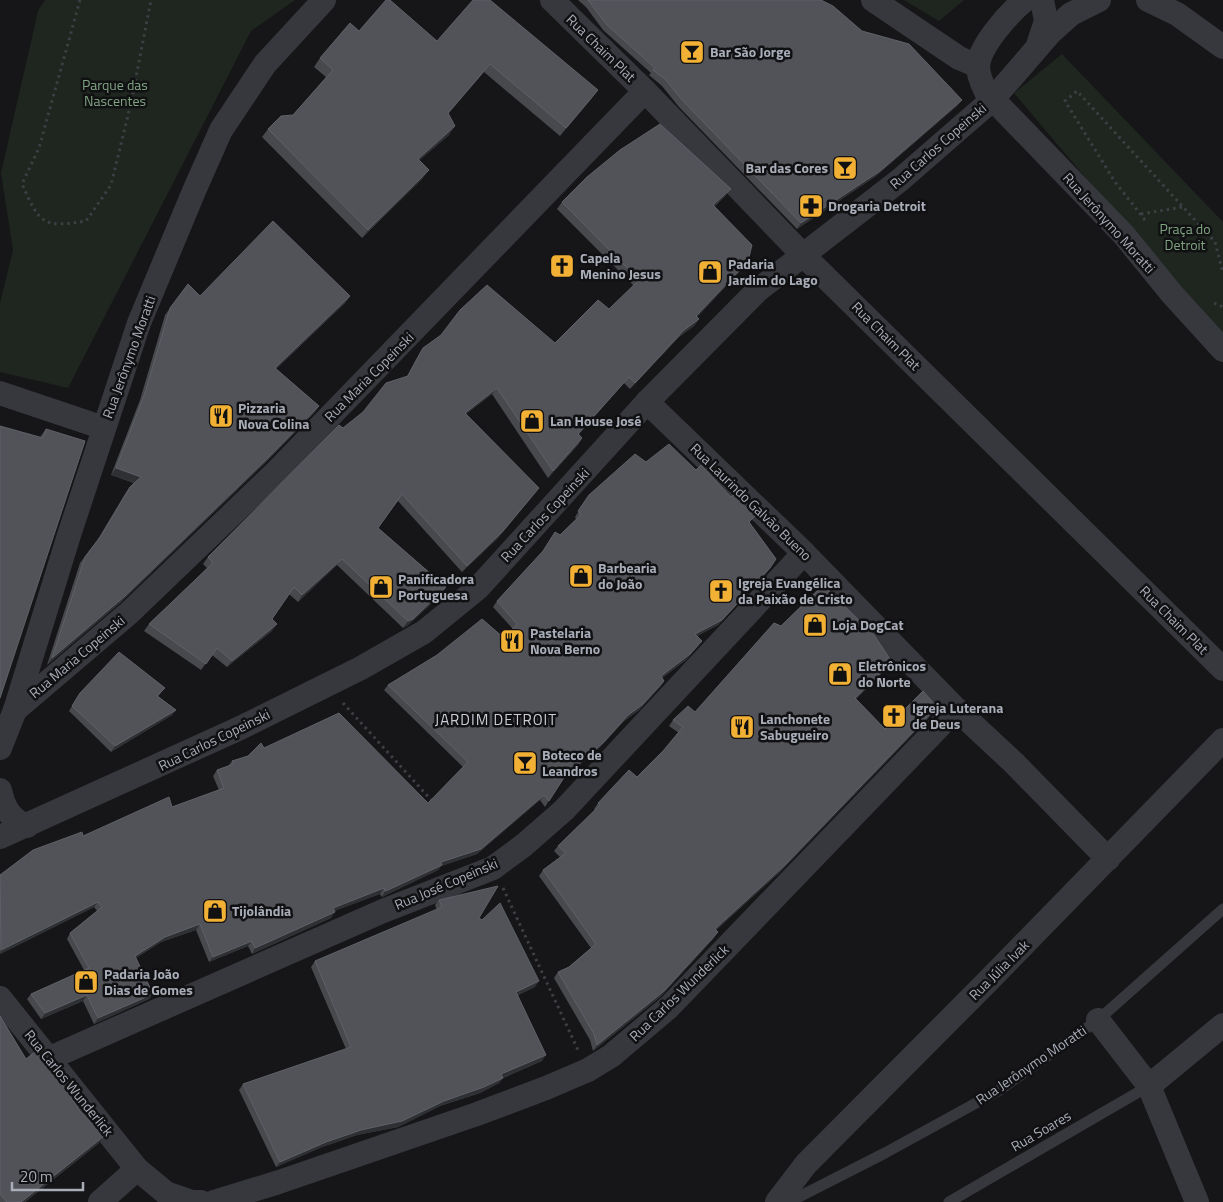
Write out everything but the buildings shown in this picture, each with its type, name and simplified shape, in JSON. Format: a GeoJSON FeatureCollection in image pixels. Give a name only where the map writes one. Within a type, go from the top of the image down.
{"type":"FeatureCollection","features":[{"type":"Feature","properties":{"kind":"street","name":"Rua Jerônymo Moratti"},"geometry":{"type":"LineString","coordinates":[[0,748],[15,710],[139,323],[221,130],[265,64],[324,0]]}},
{"type":"Feature","properties":{"kind":"street","name":"Rua Chaim Plat"},"geometry":{"type":"LineString","coordinates":[[552,0],[645,91],[802,254],[1223,669]]}},
{"type":"Feature","properties":{"kind":"street"},"geometry":{"type":"LineString","coordinates":[[872,0],[959,58],[978,66],[989,42],[1019,2]]}},
{"type":"Feature","properties":{"kind":"street"},"geometry":{"type":"LineString","coordinates":[[1038,45],[1046,21],[1042,0]]}},
{"type":"Feature","properties":{"kind":"street","name":"Rua Carlos Copeinski"},"geometry":{"type":"LineString","coordinates":[[0,837],[181,756],[361,668],[424,632],[478,588],[648,402],[758,290],[802,254],[900,180],[992,100],[1038,45],[1071,14],[1099,0]]}},
{"type":"Feature","properties":{"kind":"street"},"geometry":{"type":"LineString","coordinates":[[1148,0],[1177,14],[1223,47]]}},
{"type":"Feature","properties":{"kind":"street","name":"Rua Carlos Copeinski"},"geometry":{"type":"LineString","coordinates":[[978,66],[982,84],[992,100]]}},
{"type":"Feature","properties":{"kind":"street","name":"Rua Maria Copeinski"},"geometry":{"type":"LineString","coordinates":[[15,710],[129,613],[261,486],[645,91]]}},
{"type":"Feature","properties":{"kind":"street","name":"Rua Jerônymo Moratti"},"geometry":{"type":"LineString","coordinates":[[992,100],[1124,235],[1172,294],[1223,350]]}},
{"type":"Feature","properties":{"kind":"street"},"geometry":{"type":"LineString","coordinates":[[0,393],[104,428]]}},
{"type":"Feature","properties":{"kind":"street","name":"Rua Laurindo Galvão Bueno"},"geometry":{"type":"LineString","coordinates":[[648,402],[804,553],[956,709],[1014,763],[1108,858]]}},
{"type":"Feature","properties":{"kind":"street","name":"Rua José Copeinski"},"geometry":{"type":"LineString","coordinates":[[50,1058],[366,918],[493,868],[524,845],[564,810],[804,553]]}},
{"type":"Feature","properties":{"kind":"street","name":"Rua Carlos Wunderlick"},"geometry":{"type":"LineString","coordinates":[[214,1202],[288,1179],[477,1114],[588,1070],[631,1041],[669,1008],[956,709]]}},
{"type":"Feature","properties":{"kind":"street","name":"Rua Júlia Ivak"},"geometry":{"type":"LineString","coordinates":[[777,1202],[806,1164],[1223,740]]}},
{"type":"Feature","properties":{"kind":"street"},"geometry":{"type":"LineString","coordinates":[[0,790],[8,812],[16,822],[27,826]]}},
{"type":"Feature","properties":{"kind":"street","name":"Rua Carlos Wunderlick"},"geometry":{"type":"LineString","coordinates":[[0,998],[50,1058],[137,1169],[166,1193],[192,1202],[201,1202]]}},
{"type":"Feature","properties":{"kind":"street"},"geometry":{"type":"LineString","coordinates":[[1098,1020],[1149,1086],[1197,1202]]}},
{"type":"Feature","properties":{"kind":"street"},"geometry":{"type":"LineString","coordinates":[[1149,1086],[1223,1026]]}},
{"type":"Feature","properties":{"kind":"street"},"geometry":{"type":"LineString","coordinates":[[100,1202],[137,1169]]}},
{"type":"Feature","properties":{"kind":"lane","name":"Rua Jerônymo Moratti"},"geometry":{"type":"LineString","coordinates":[[790,1202],[998,1091],[1098,1020],[1223,909]]}},
{"type":"Feature","properties":{"kind":"lane","name":"Rua Soares"},"geometry":{"type":"LineString","coordinates":[[949,1202],[1149,1086]]}},
{"type":"Feature","properties":{"kind":"path"},"geometry":{"type":"LineString","coordinates":[[80,0],[39,148],[22,184],[36,214],[56,226],[86,221],[111,184],[131,102],[151,0]]}},
{"type":"Feature","properties":{"kind":"path"},"geometry":{"type":"LineString","coordinates":[[1146,222],[1115,182],[1065,101],[1077,91],[1215,242],[1223,273]]}},
{"type":"Feature","properties":{"kind":"path"},"geometry":{"type":"LineString","coordinates":[[1141,214],[1184,206]]}},
{"type":"Feature","properties":{"kind":"path"},"geometry":{"type":"LineString","coordinates":[[1208,297],[1215,304],[1223,307]]}},
{"type":"Feature","properties":{"kind":"path"},"geometry":{"type":"LineString","coordinates":[[326,684],[440,809]]}},
{"type":"Feature","properties":{"kind":"path"},"geometry":{"type":"LineString","coordinates":[[493,868],[588,1070]]}},
{"type":"Feature","properties":{"kind":"green space","name":"Parque das Nascentes"},"geometry":{"type":"Polygon","coordinates":[[[45,0],[295,0],[251,31],[68,388],[0,372],[0,303],[13,250],[1,173],[38,11],[45,0]]]}},
{"type":"Feature","properties":{"kind":"green space"},"geometry":{"type":"Polygon","coordinates":[[[904,0],[964,0],[939,21],[904,0]]]}},
{"type":"Feature","properties":{"kind":"green space","name":"Praça do Detroit"},"geometry":{"type":"Polygon","coordinates":[[[1062,54],[1223,222],[1223,334],[1132,233],[1014,93],[1062,54]]]}},
{"type":"Feature","properties":{"kind":"place","name":"Bar São Jorge"},"geometry":{"type":"Point","coordinates":[692,52]}},
{"type":"Feature","properties":{"kind":"place","name":"Bar das Cores"},"geometry":{"type":"Point","coordinates":[845,168]}},
{"type":"Feature","properties":{"kind":"place","name":"Drogaria Detroit"},"geometry":{"type":"Point","coordinates":[811,206]}},
{"type":"Feature","properties":{"kind":"place","name":"Capela Menino Jesus"},"geometry":{"type":"Point","coordinates":[562,266]}},
{"type":"Feature","properties":{"kind":"place","name":"Padaria Jardim do Lago"},"geometry":{"type":"Point","coordinates":[710,272]}},
{"type":"Feature","properties":{"kind":"place","name":"Pizzaria Nova Colina"},"geometry":{"type":"Point","coordinates":[221,416]}},
{"type":"Feature","properties":{"kind":"place","name":"Lan House José"},"geometry":{"type":"Point","coordinates":[532,421]}},
{"type":"Feature","properties":{"kind":"place","name":"Barbearia do João"},"geometry":{"type":"Point","coordinates":[581,576]}},
{"type":"Feature","properties":{"kind":"place","name":"Panificadora Portuguesa"},"geometry":{"type":"Point","coordinates":[381,587]}},
{"type":"Feature","properties":{"kind":"place","name":"Igreja Evangélica da Paixão de Cristo"},"geometry":{"type":"Point","coordinates":[721,591]}},
{"type":"Feature","properties":{"kind":"place","name":"Loja DogCat"},"geometry":{"type":"Point","coordinates":[815,625]}},
{"type":"Feature","properties":{"kind":"place","name":"Pastelaria Nova Berno"},"geometry":{"type":"Point","coordinates":[512,641]}},
{"type":"Feature","properties":{"kind":"place","name":"Eletrônicos do Norte"},"geometry":{"type":"Point","coordinates":[840,674]}},
{"type":"Feature","properties":{"kind":"place","name":"Igreja Luterana de Deus"},"geometry":{"type":"Point","coordinates":[894,716]}},
{"type":"Feature","properties":{"kind":"place","name":"Lanchonete Sabugueiro"},"geometry":{"type":"Point","coordinates":[742,727]}},
{"type":"Feature","properties":{"kind":"place","name":"Boteco de Leandros"},"geometry":{"type":"Point","coordinates":[525,763]}},
{"type":"Feature","properties":{"kind":"place","name":"Tijolândia"},"geometry":{"type":"Point","coordinates":[215,911]}},
{"type":"Feature","properties":{"kind":"place","name":"Padaria João Dias de Gomes"},"geometry":{"type":"Point","coordinates":[86,982]}},
{"type":"Feature","properties":{"kind":"district","name":"JARDIM DETROIT"},"geometry":{"type":"Point","coordinates":[496,720]}}]}
